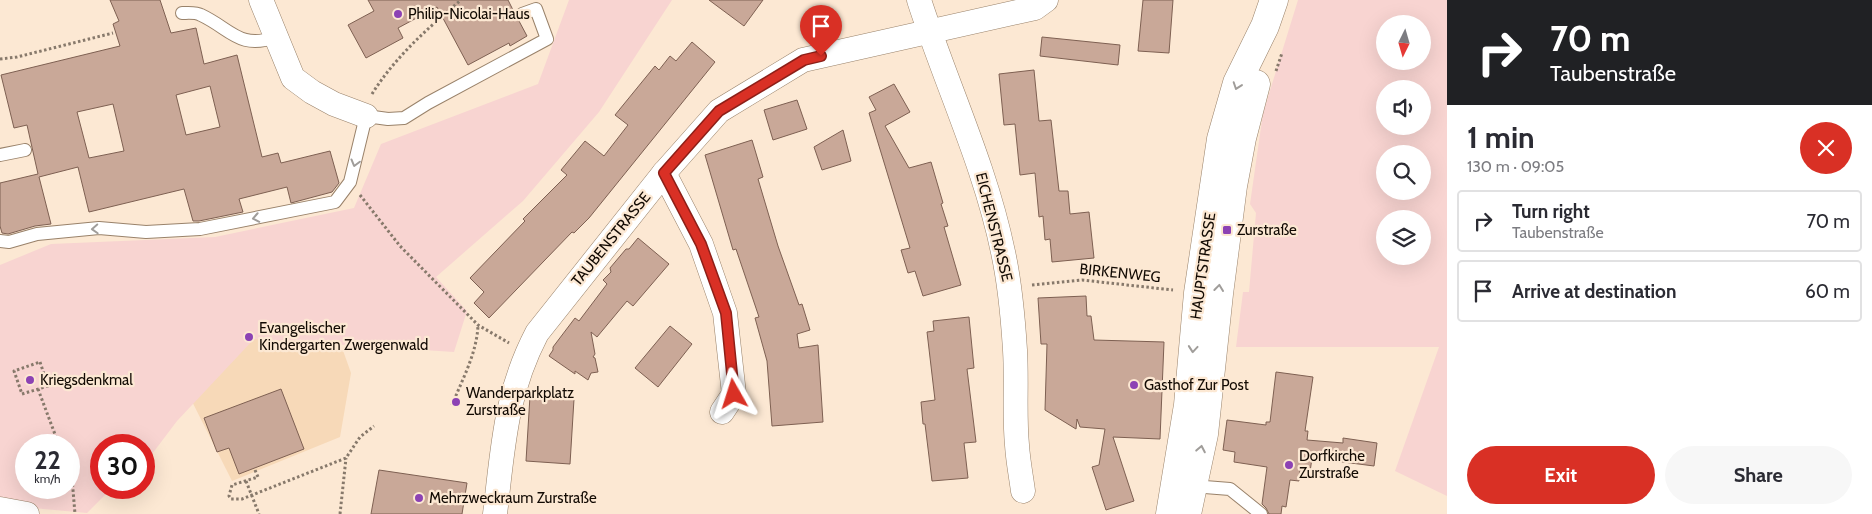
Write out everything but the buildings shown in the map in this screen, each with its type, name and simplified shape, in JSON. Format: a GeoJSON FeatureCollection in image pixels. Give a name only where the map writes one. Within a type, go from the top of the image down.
{"type":"FeatureCollection","features":[{"type":"Feature","properties":{"kind":"main road","name":"HAUPTSTRASSE"},"geometry":{"type":"LineString","coordinates":[[1187,514],[1184,485],[1188,405],[1198,293],[1221,139],[1237,83],[1265,26],[1274,0]]}},
{"type":"Feature","properties":{"kind":"main road","name":"HAUPTSTRASSE"},"geometry":{"type":"LineString","coordinates":[[1170,514],[1184,485],[1204,434],[1233,186],[1242,138],[1259,72],[1265,26]]}},
{"type":"Feature","properties":{"kind":"street"},"geometry":{"type":"LineString","coordinates":[[261,0],[293,78],[312,92],[334,104],[364,115]]}},
{"type":"Feature","properties":{"kind":"street","name":"EICHENSTRASSE"},"geometry":{"type":"LineString","coordinates":[[919,0],[929,33],[978,161],[1003,252],[1010,288],[1015,351],[1017,445],[1023,491]]}},
{"type":"Feature","properties":{"kind":"street","name":"TAUBENSTRASSE"},"geometry":{"type":"LineString","coordinates":[[495,514],[506,422],[517,380],[537,333],[664,173],[719,111],[804,60],[1035,8],[1046,0]]}},
{"type":"Feature","properties":{"kind":"street"},"geometry":{"type":"LineString","coordinates":[[664,173],[701,244],[726,313],[734,394],[722,412]]}},
{"type":"Feature","properties":{"kind":"street"},"geometry":{"type":"LineString","coordinates":[[0,509],[27,514]]}},
{"type":"Feature","properties":{"kind":"lane"},"geometry":{"type":"LineString","coordinates":[[0,240],[9,242],[37,234],[99,228],[146,232],[200,229],[335,202],[350,182],[364,115],[388,119],[404,118],[428,103],[547,39],[536,9],[522,14]]}},
{"type":"Feature","properties":{"kind":"lane"},"geometry":{"type":"LineString","coordinates":[[182,13],[199,14],[232,36],[244,41],[264,42],[276,37]]}},
{"type":"Feature","properties":{"kind":"lane"},"geometry":{"type":"LineString","coordinates":[[0,155],[25,150]]}},
{"type":"Feature","properties":{"kind":"lane"},"geometry":{"type":"LineString","coordinates":[[1184,485],[1230,489],[1261,514]]}},
{"type":"Feature","properties":{"kind":"path"},"geometry":{"type":"LineString","coordinates":[[364,115],[378,84],[402,55],[461,0]]}},
{"type":"Feature","properties":{"kind":"path"},"geometry":{"type":"LineString","coordinates":[[0,59],[18,57],[113,33]]}},
{"type":"Feature","properties":{"kind":"path"},"geometry":{"type":"LineString","coordinates":[[350,182],[400,246],[478,325],[527,353]]}},
{"type":"Feature","properties":{"kind":"path","name":"BIRKENWEG"},"geometry":{"type":"LineString","coordinates":[[1010,288],[1082,280],[1198,293]]}},
{"type":"Feature","properties":{"kind":"path"},"geometry":{"type":"LineString","coordinates":[[452,405],[478,338],[478,325]]}},
{"type":"Feature","properties":{"kind":"path"},"geometry":{"type":"LineString","coordinates":[[40,362],[48,386],[38,389],[22,394],[14,371],[40,362]]}},
{"type":"Feature","properties":{"kind":"path"},"geometry":{"type":"LineString","coordinates":[[38,389],[55,434]]}},
{"type":"Feature","properties":{"kind":"path"},"geometry":{"type":"LineString","coordinates":[[340,514],[346,458],[360,436],[374,426]]}},
{"type":"Feature","properties":{"kind":"path"},"geometry":{"type":"LineString","coordinates":[[255,470],[258,477],[232,485],[229,496],[232,499],[237,500],[346,458]]}},
{"type":"Feature","properties":{"kind":"path"},"geometry":{"type":"LineString","coordinates":[[246,481],[259,514]]}},
{"type":"Feature","properties":{"kind":"path"},"geometry":{"type":"LineString","coordinates":[[74,499],[75,514]]}},
{"type":"Feature","properties":{"kind":"shaded area"},"geometry":{"type":"Polygon","coordinates":[[[569,0],[672,0],[599,112],[523,201],[436,277],[467,311],[454,352],[254,339],[177,421],[155,450],[155,434],[90,434],[90,499],[101,499],[87,513],[0,505],[0,265],[51,244],[215,237],[354,208],[381,144],[538,84],[569,0]]]}},
{"type":"Feature","properties":{"kind":"shaded area"},"geometry":{"type":"Polygon","coordinates":[[[1298,0],[1447,0],[1447,496],[1395,471],[1439,347],[1236,347],[1243,292],[1249,292],[1256,213],[1250,204],[1263,113],[1298,0]]]}},
{"type":"Feature","properties":{"kind":"shaded area","name":"Evangelischer Kindergarten Zwergenwald"},"geometry":{"type":"Polygon","coordinates":[[[304,240],[351,373],[340,437],[232,481],[141,300],[304,240]]]}},
{"type":"Feature","properties":{"kind":"place","name":"Philip-Nicolai-Haus"},"geometry":{"type":"Point","coordinates":[398,14]}},
{"type":"Feature","properties":{"kind":"place","name":"Zurstraße"},"geometry":{"type":"Point","coordinates":[1227,230]}},
{"type":"Feature","properties":{"kind":"place","name":"Evangelischer Kindergarten Zwergenwald"},"geometry":{"type":"Point","coordinates":[249,337]}},
{"type":"Feature","properties":{"kind":"place","name":"Kriegsdenkmal"},"geometry":{"type":"Point","coordinates":[30,380]}},
{"type":"Feature","properties":{"kind":"place","name":"Gasthof Zur Post"},"geometry":{"type":"Point","coordinates":[1134,385]}},
{"type":"Feature","properties":{"kind":"place","name":"Wanderparkplatz Zurstraße"},"geometry":{"type":"Point","coordinates":[456,402]}},
{"type":"Feature","properties":{"kind":"place","name":"Dorfkirche Zurstraße"},"geometry":{"type":"Point","coordinates":[1289,465]}},
{"type":"Feature","properties":{"kind":"place","name":"Mehrzweckraum Zurstraße"},"geometry":{"type":"Point","coordinates":[419,498]}},
{"type":"Feature","properties":{"kind":"route"},"geometry":{"type":"LineString","coordinates":[[734,394],[726,313],[701,244],[664,173],[719,111],[804,60],[821,56]]}}]}
